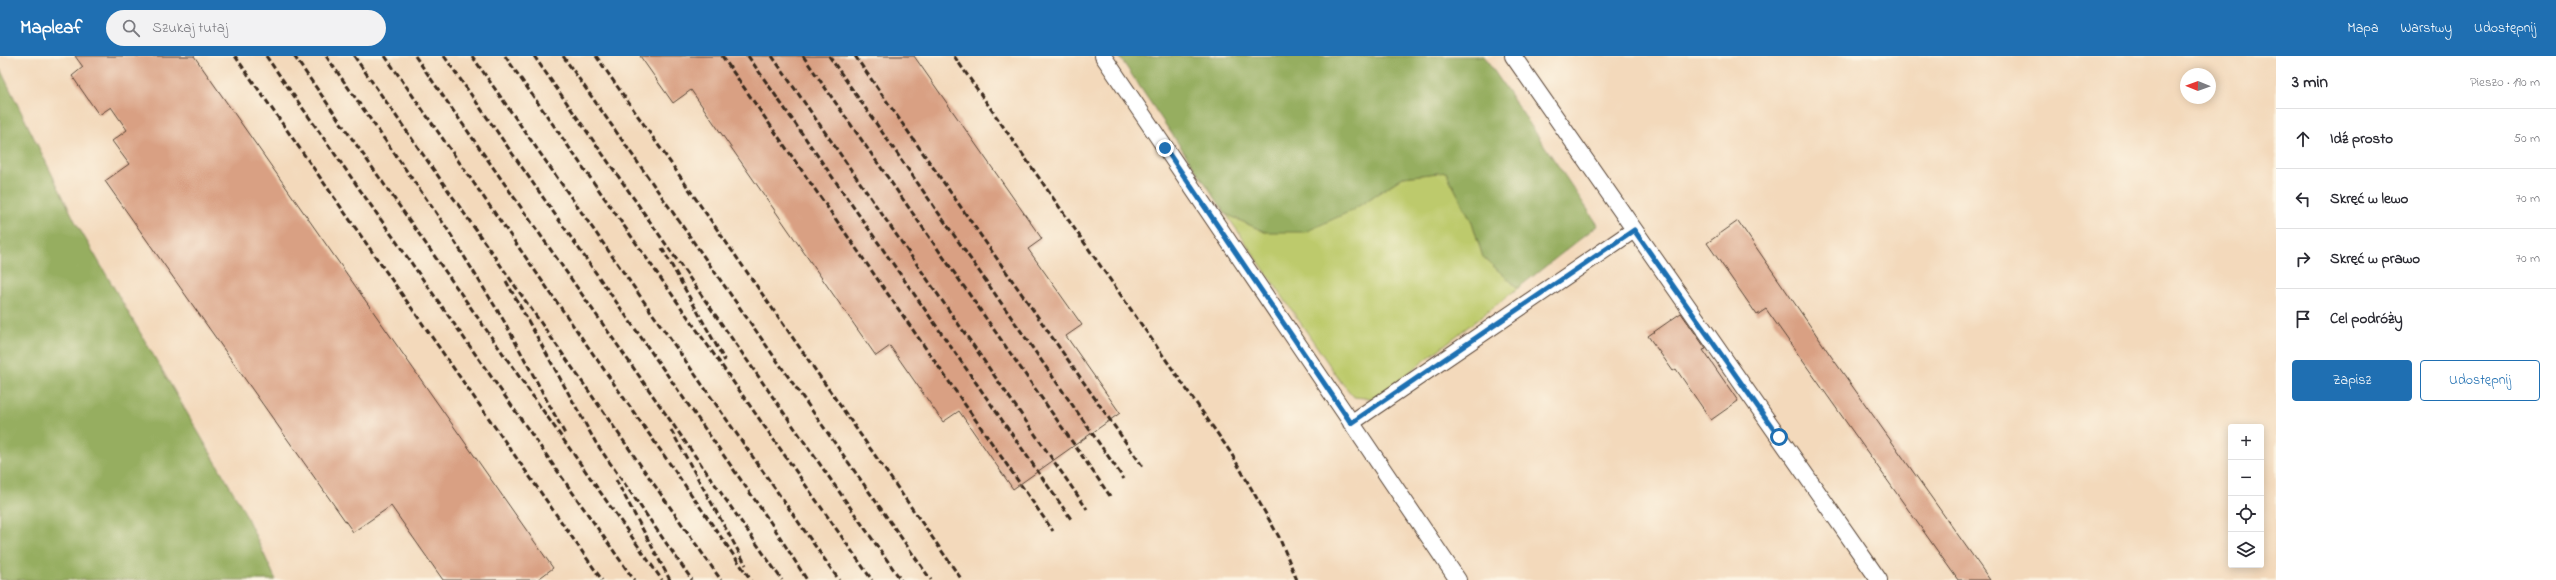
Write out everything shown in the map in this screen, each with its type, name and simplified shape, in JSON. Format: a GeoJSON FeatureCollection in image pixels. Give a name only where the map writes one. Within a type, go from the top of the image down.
{"type":"FeatureCollection","features":[{"type":"Feature","properties":{"kind":"lane"},"geometry":{"type":"LineString","coordinates":[[1103,56],[1458,580]]}},
{"type":"Feature","properties":{"kind":"lane"},"geometry":{"type":"LineString","coordinates":[[1513,56],[1879,580]]}},
{"type":"Feature","properties":{"kind":"lane"},"geometry":{"type":"LineString","coordinates":[[1351,423],[1634,230]]}},
{"type":"Feature","properties":{"kind":"green space"},"geometry":{"type":"Polygon","coordinates":[[[1119,56],[1484,56],[1598,225],[1518,288],[1483,257],[1472,222],[1446,172],[1403,177],[1351,211],[1305,232],[1265,232],[1226,214],[1119,56]]]}},
{"type":"Feature","properties":{"kind":"green space"},"geometry":{"type":"Polygon","coordinates":[[[0,69],[75,221],[242,507],[276,580],[0,580],[0,69]]]}},
{"type":"Feature","properties":{"kind":"green space"},"geometry":{"type":"Polygon","coordinates":[[[1446,172],[1472,222],[1483,257],[1518,288],[1375,399],[1354,397],[1341,382],[1226,214],[1265,232],[1351,211],[1403,177],[1446,172]]]}},
{"type":"Feature","properties":{"kind":"building"},"geometry":{"type":"Polygon","coordinates":[[[75,56],[194,56],[553,568],[537,580],[443,580],[391,506],[353,532],[105,181],[129,164],[112,141],[127,130],[111,107],[99,115],[72,76],[83,67],[75,56]]]}},
{"type":"Feature","properties":{"kind":"building"},"geometry":{"type":"Polygon","coordinates":[[[640,56],[914,56],[1042,239],[1028,249],[1082,325],[1066,336],[1120,413],[1013,489],[959,411],[943,422],[890,346],[876,356],[691,90],[673,103],[640,56]]]}},
{"type":"Feature","properties":{"kind":"building"},"geometry":{"type":"Polygon","coordinates":[[[1738,221],[1833,359],[1990,580],[1958,580],[1766,309],[1757,315],[1707,243],[1738,221]]]}},
{"type":"Feature","properties":{"kind":"building"},"geometry":{"type":"Polygon","coordinates":[[[1681,313],[1706,349],[1703,350],[1738,401],[1711,420],[1676,369],[1673,371],[1648,336],[1681,313]]]}},
{"type":"Feature","properties":{"kind":"railway"},"geometry":{"type":"LineString","coordinates":[[235,56],[602,580]]}},
{"type":"Feature","properties":{"kind":"railway"},"geometry":{"type":"LineString","coordinates":[[266,56],[634,580]]}},
{"type":"Feature","properties":{"kind":"railway"},"geometry":{"type":"LineString","coordinates":[[294,56],[662,580]]}},
{"type":"Feature","properties":{"kind":"railway"},"geometry":{"type":"LineString","coordinates":[[326,56],[446,227],[504,321],[565,434]]}},
{"type":"Feature","properties":{"kind":"railway"},"geometry":{"type":"LineString","coordinates":[[354,56],[721,580]]}},
{"type":"Feature","properties":{"kind":"railway"},"geometry":{"type":"LineString","coordinates":[[385,56],[751,580]]}},
{"type":"Feature","properties":{"kind":"railway"},"geometry":{"type":"LineString","coordinates":[[415,56],[782,580]]}},
{"type":"Feature","properties":{"kind":"railway"},"geometry":{"type":"LineString","coordinates":[[444,56],[771,523],[807,580]]}},
{"type":"Feature","properties":{"kind":"railway"},"geometry":{"type":"LineString","coordinates":[[472,56],[839,580]]}},
{"type":"Feature","properties":{"kind":"railway"},"geometry":{"type":"LineString","coordinates":[[505,56],[872,580]]}},
{"type":"Feature","properties":{"kind":"railway"},"geometry":{"type":"LineString","coordinates":[[534,56],[901,580]]}},
{"type":"Feature","properties":{"kind":"railway"},"geometry":{"type":"LineString","coordinates":[[563,56],[931,580]]}},
{"type":"Feature","properties":{"kind":"railway"},"geometry":{"type":"LineString","coordinates":[[596,56],[962,580]]}},
{"type":"Feature","properties":{"kind":"railway"},"geometry":{"type":"LineString","coordinates":[[722,56],[1053,531]]}},
{"type":"Feature","properties":{"kind":"railway"},"geometry":{"type":"LineString","coordinates":[[748,56],[1071,519]]}},
{"type":"Feature","properties":{"kind":"railway"},"geometry":{"type":"LineString","coordinates":[[772,56],[1087,509]]}},
{"type":"Feature","properties":{"kind":"railway"},"geometry":{"type":"LineString","coordinates":[[803,56],[1110,496]]}},
{"type":"Feature","properties":{"kind":"railway"},"geometry":{"type":"LineString","coordinates":[[829,56],[1124,479]]}},
{"type":"Feature","properties":{"kind":"railway"},"geometry":{"type":"LineString","coordinates":[[855,56],[1143,467]]}},
{"type":"Feature","properties":{"kind":"railway"},"geometry":{"type":"LineString","coordinates":[[954,56],[1231,453],[1279,537],[1297,580]]}},
{"type":"Feature","properties":{"kind":"railway"},"geometry":{"type":"LineString","coordinates":[[662,248],[725,361]]}},
{"type":"Feature","properties":{"kind":"railway"},"geometry":{"type":"LineString","coordinates":[[506,281],[596,443],[692,580]]}},
{"type":"Feature","properties":{"kind":"railway"},"geometry":{"type":"LineString","coordinates":[[671,430],[746,565]]}},
{"type":"Feature","properties":{"kind":"railway"},"geometry":{"type":"LineString","coordinates":[[616,480],[670,580]]}},
{"type":"Feature","properties":{"kind":"route"},"geometry":{"type":"LineString","coordinates":[[1165,148],[1351,423],[1634,230],[1779,437]]}}]}
